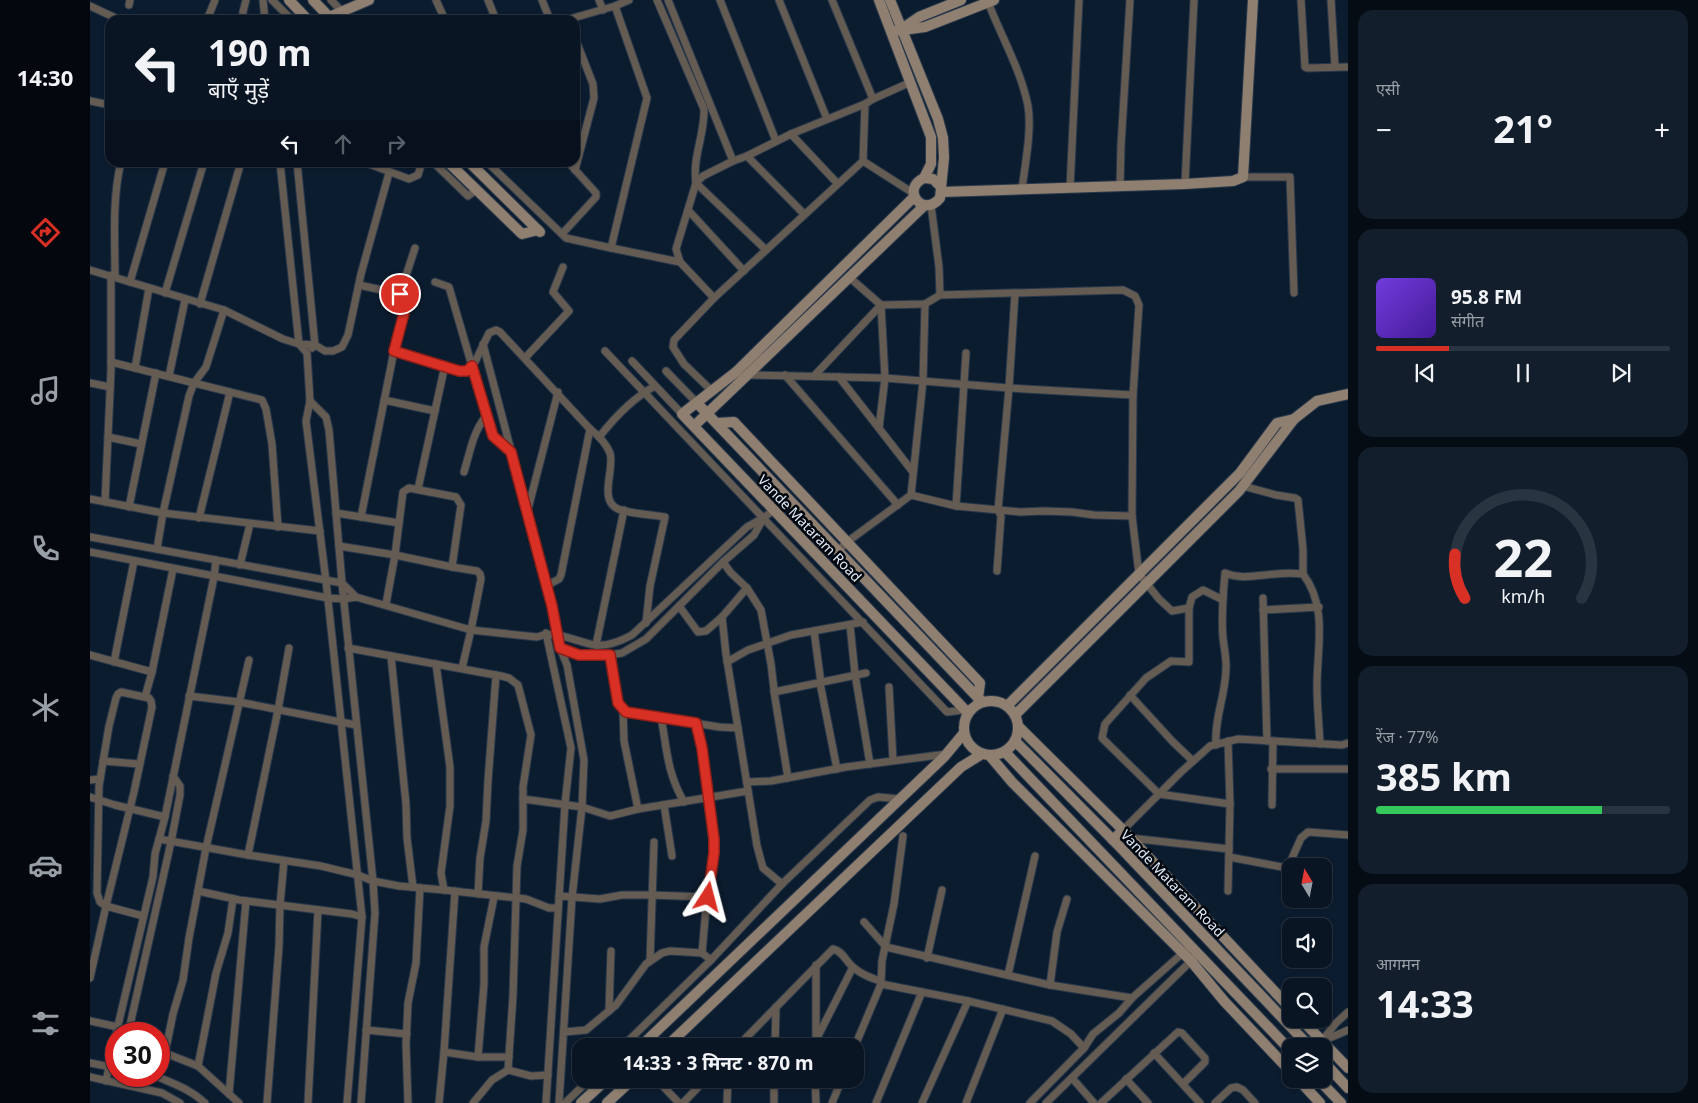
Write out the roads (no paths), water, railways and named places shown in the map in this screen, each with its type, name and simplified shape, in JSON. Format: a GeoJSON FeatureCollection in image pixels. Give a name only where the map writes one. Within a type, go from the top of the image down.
{"type":"FeatureCollection","features":[{"type":"Feature","properties":{"kind":"street"},"geometry":{"type":"LineString","coordinates":[[209,15],[215,0]]}},
{"type":"Feature","properties":{"kind":"street"},"geometry":{"type":"LineString","coordinates":[[242,15],[246,0]]}},
{"type":"Feature","properties":{"kind":"street"},"geometry":{"type":"LineString","coordinates":[[263,0],[264,15]]}},
{"type":"Feature","properties":{"kind":"street"},"geometry":{"type":"LineString","coordinates":[[272,0],[287,15]]}},
{"type":"Feature","properties":{"kind":"street"},"geometry":{"type":"LineString","coordinates":[[288,0],[303,15]]}},
{"type":"Feature","properties":{"kind":"street"},"geometry":{"type":"LineString","coordinates":[[312,0],[328,15]]}},
{"type":"Feature","properties":{"kind":"street"},"geometry":{"type":"LineString","coordinates":[[331,0],[345,15]]}},
{"type":"Feature","properties":{"kind":"street"},"geometry":{"type":"LineString","coordinates":[[336,15],[353,3],[369,0]]}},
{"type":"Feature","properties":{"kind":"street"},"geometry":{"type":"LineString","coordinates":[[436,0],[443,15]]}},
{"type":"Feature","properties":{"kind":"street"},"geometry":{"type":"LineString","coordinates":[[488,0],[494,15]]}},
{"type":"Feature","properties":{"kind":"street"},"geometry":{"type":"LineString","coordinates":[[542,0],[548,15]]}},
{"type":"Feature","properties":{"kind":"street"},"geometry":{"type":"LineString","coordinates":[[599,0],[603,10]]}},
{"type":"Feature","properties":{"kind":"street"},"geometry":{"type":"LineString","coordinates":[[580,16],[629,0]]}},
{"type":"Feature","properties":{"kind":"street"},"geometry":{"type":"LineString","coordinates":[[657,0],[704,109],[704,122],[694,170],[696,183],[676,249],[680,262],[714,298]]}},
{"type":"Feature","properties":{"kind":"street"},"geometry":{"type":"LineString","coordinates":[[668,0],[733,161]]}},
{"type":"Feature","properties":{"kind":"street"},"geometry":{"type":"LineString","coordinates":[[720,0],[776,141]]}},
{"type":"Feature","properties":{"kind":"street"},"geometry":{"type":"LineString","coordinates":[[778,0],[827,119]]}},
{"type":"Feature","properties":{"kind":"street"},"geometry":{"type":"LineString","coordinates":[[832,0],[873,99]]}},
{"type":"Feature","properties":{"kind":"street"},"geometry":{"type":"LineString","coordinates":[[694,426],[850,277],[928,205],[936,202],[941,189],[944,158],[943,138],[938,119],[897,31],[879,0]]}},
{"type":"Feature","properties":{"kind":"street"},"geometry":{"type":"LineString","coordinates":[[682,414],[736,372],[914,195],[916,184],[924,178],[931,164],[931,137],[911,82],[890,0]]}},
{"type":"Feature","properties":{"kind":"street"},"geometry":{"type":"LineString","coordinates":[[897,31],[919,17],[961,0]]}},
{"type":"Feature","properties":{"kind":"street"},"geometry":{"type":"LineString","coordinates":[[1070,188],[1079,0]]}},
{"type":"Feature","properties":{"kind":"street"},"geometry":{"type":"LineString","coordinates":[[1120,187],[1130,0]]}},
{"type":"Feature","properties":{"kind":"street"},"geometry":{"type":"LineString","coordinates":[[1184,184],[1194,0]]}},
{"type":"Feature","properties":{"kind":"street"},"geometry":{"type":"LineString","coordinates":[[1243,177],[1253,0]]}},
{"type":"Feature","properties":{"kind":"street"},"geometry":{"type":"LineString","coordinates":[[1300,0],[1305,67],[1348,67]]}},
{"type":"Feature","properties":{"kind":"street"},"geometry":{"type":"LineString","coordinates":[[1331,0],[1335,67]]}},
{"type":"Feature","properties":{"kind":"street"},"geometry":{"type":"LineString","coordinates":[[897,31],[925,26],[991,1],[1028,107],[1028,141],[1022,190]]}},
{"type":"Feature","properties":{"kind":"street"},"geometry":{"type":"LineString","coordinates":[[90,6],[109,15]]}},
{"type":"Feature","properties":{"kind":"street"},"geometry":{"type":"LineString","coordinates":[[611,248],[647,98],[614,6]]}},
{"type":"Feature","properties":{"kind":"street"},"geometry":{"type":"LineString","coordinates":[[282,9],[283,15]]}},
{"type":"Feature","properties":{"kind":"street"},"geometry":{"type":"LineString","coordinates":[[580,52],[592,84],[594,98],[580,151]]}},
{"type":"Feature","properties":{"kind":"street"},"geometry":{"type":"LineString","coordinates":[[696,183],[703,176],[733,161],[911,82]]}},
{"type":"Feature","properties":{"kind":"street"},"geometry":{"type":"LineString","coordinates":[[90,101],[105,104]]}},
{"type":"Feature","properties":{"kind":"street"},"geometry":{"type":"LineString","coordinates":[[712,391],[684,364],[673,346],[674,340],[714,298],[863,161],[865,104]]}},
{"type":"Feature","properties":{"kind":"street"},"geometry":{"type":"LineString","coordinates":[[792,134],[838,182]]}},
{"type":"Feature","properties":{"kind":"street"},"geometry":{"type":"LineString","coordinates":[[747,156],[804,214]]}},
{"type":"Feature","properties":{"kind":"street"},"geometry":{"type":"LineString","coordinates":[[863,161],[914,195],[920,203],[928,205]]}},
{"type":"Feature","properties":{"kind":"street"},"geometry":{"type":"LineString","coordinates":[[106,502],[116,186],[120,167]]}},
{"type":"Feature","properties":{"kind":"street"},"geometry":{"type":"LineString","coordinates":[[130,282],[164,167]]}},
{"type":"Feature","properties":{"kind":"street"},"geometry":{"type":"LineString","coordinates":[[165,293],[203,167]]}},
{"type":"Feature","properties":{"kind":"street"},"geometry":{"type":"LineString","coordinates":[[200,304],[240,167]]}},
{"type":"Feature","properties":{"kind":"street"},"geometry":{"type":"LineString","coordinates":[[281,167],[299,344],[307,353],[310,400],[306,421],[328,598],[362,917],[347,1103]]}},
{"type":"Feature","properties":{"kind":"street"},"geometry":{"type":"LineString","coordinates":[[297,167],[314,345],[307,353]]}},
{"type":"Feature","properties":{"kind":"street"},"geometry":{"type":"LineString","coordinates":[[375,167],[409,179],[418,175],[420,167]]}},
{"type":"Feature","properties":{"kind":"street"},"geometry":{"type":"LineString","coordinates":[[438,167],[468,196],[476,190]]}},
{"type":"Feature","properties":{"kind":"street"},"geometry":{"type":"LineString","coordinates":[[453,167],[522,234],[539,231],[552,225]]}},
{"type":"Feature","properties":{"kind":"street"},"geometry":{"type":"LineString","coordinates":[[474,167],[539,231]]}},
{"type":"Feature","properties":{"kind":"street"},"geometry":{"type":"LineString","coordinates":[[493,167],[552,225],[572,240],[680,262]]}},
{"type":"Feature","properties":{"kind":"street"},"geometry":{"type":"LineString","coordinates":[[562,234],[596,197],[596,193],[572,167]]}},
{"type":"Feature","properties":{"kind":"street"},"geometry":{"type":"LineString","coordinates":[[90,270],[224,310],[283,339],[299,344],[314,345],[325,351],[333,351],[342,347],[345,343],[389,173]]}},
{"type":"Feature","properties":{"kind":"street"},"geometry":{"type":"LineString","coordinates":[[941,189],[1022,190],[1120,187],[1233,181],[1243,177],[1290,177],[1294,293]]}},
{"type":"Feature","properties":{"kind":"street"},"geometry":{"type":"LineString","coordinates":[[924,178],[933,179],[941,189]]}},
{"type":"Feature","properties":{"kind":"street"},"geometry":{"type":"LineString","coordinates":[[696,183],[766,250]]}},
{"type":"Feature","properties":{"kind":"street"},"geometry":{"type":"LineString","coordinates":[[928,205],[939,267],[940,295]]}},
{"type":"Feature","properties":{"kind":"street"},"geometry":{"type":"LineString","coordinates":[[688,210],[744,271]]}},
{"type":"Feature","properties":{"kind":"street"},"geometry":{"type":"LineString","coordinates":[[400,294],[415,248]]}},
{"type":"Feature","properties":{"kind":"street"},"geometry":{"type":"LineString","coordinates":[[525,358],[569,311],[553,292],[563,267]]}},
{"type":"Feature","properties":{"kind":"street"},"geometry":{"type":"LineString","coordinates":[[850,277],[881,305],[925,304],[940,295],[1123,290],[1135,296],[1139,305],[1133,395],[1132,516],[1139,574],[1172,611],[1188,608]]}},
{"type":"Feature","properties":{"kind":"street"},"geometry":{"type":"LineString","coordinates":[[435,282],[449,287],[493,436],[511,452]]}},
{"type":"Feature","properties":{"kind":"street"},"geometry":{"type":"LineString","coordinates":[[359,285],[400,294],[407,299],[394,351],[361,518]]}},
{"type":"Feature","properties":{"kind":"street"},"geometry":{"type":"LineString","coordinates":[[135,368],[149,288]]}},
{"type":"Feature","properties":{"kind":"street"},"geometry":{"type":"LineString","coordinates":[[997,571],[1000,516],[998,510],[1015,293]]}},
{"type":"Feature","properties":{"kind":"street"},"geometry":{"type":"LineString","coordinates":[[169,376],[186,300]]}},
{"type":"Feature","properties":{"kind":"street"},"geometry":{"type":"LineString","coordinates":[[838,551],[911,495],[923,381],[925,304]]}},
{"type":"Feature","properties":{"kind":"street"},"geometry":{"type":"LineString","coordinates":[[814,376],[881,305]]}},
{"type":"Feature","properties":{"kind":"street"},"geometry":{"type":"LineString","coordinates":[[879,428],[885,378],[881,305]]}},
{"type":"Feature","properties":{"kind":"street"},"geometry":{"type":"LineString","coordinates":[[157,549],[162,513],[189,396],[194,383],[206,367],[224,310]]}},
{"type":"Feature","properties":{"kind":"street"},"geometry":{"type":"LineString","coordinates":[[394,351],[445,365],[459,371],[467,371],[472,366],[490,333],[496,330],[558,392],[590,429],[600,436],[607,446],[611,458],[609,498],[617,509],[665,517],[650,586],[646,623]]}},
{"type":"Feature","properties":{"kind":"street"},"geometry":{"type":"LineString","coordinates":[[484,344],[560,648],[567,665],[583,744],[582,807],[572,898],[559,1103]]}},
{"type":"Feature","properties":{"kind":"street"},"geometry":{"type":"LineString","coordinates":[[605,351],[947,712],[966,711],[974,706],[980,700],[980,682],[734,422],[717,423]]}},
{"type":"Feature","properties":{"kind":"street"},"geometry":{"type":"LineString","coordinates":[[956,506],[966,353]]}},
{"type":"Feature","properties":{"kind":"street","name":"Vande Mataram Road"},"geometry":{"type":"LineString","coordinates":[[632,361],[966,711]]}},
{"type":"Feature","properties":{"kind":"street"},"geometry":{"type":"LineString","coordinates":[[111,362],[262,400],[266,409],[272,444],[278,527]]}},
{"type":"Feature","properties":{"kind":"street"},"geometry":{"type":"LineString","coordinates":[[418,489],[445,365]]}},
{"type":"Feature","properties":{"kind":"street","name":"Vande Mataram Road"},"geometry":{"type":"LineString","coordinates":[[666,371],[980,700]]}},
{"type":"Feature","properties":{"kind":"street"},"geometry":{"type":"LineString","coordinates":[[129,507],[156,373]]}},
{"type":"Feature","properties":{"kind":"street"},"geometry":{"type":"LineString","coordinates":[[749,375],[885,378],[1133,395]]}},
{"type":"Feature","properties":{"kind":"street"},"geometry":{"type":"LineString","coordinates":[[785,376],[898,505]]}},
{"type":"Feature","properties":{"kind":"street"},"geometry":{"type":"LineString","coordinates":[[839,377],[913,472]]}},
{"type":"Feature","properties":{"kind":"street"},"geometry":{"type":"LineString","coordinates":[[90,384],[110,387]]}},
{"type":"Feature","properties":{"kind":"street"},"geometry":{"type":"LineString","coordinates":[[600,436],[615,417],[655,386]]}},
{"type":"Feature","properties":{"kind":"street"},"geometry":{"type":"LineString","coordinates":[[199,518],[230,392]]}},
{"type":"Feature","properties":{"kind":"street"},"geometry":{"type":"LineString","coordinates":[[527,513],[558,392]]}},
{"type":"Feature","properties":{"kind":"street"},"geometry":{"type":"LineString","coordinates":[[1015,715],[1148,584],[1243,486],[1294,419],[1318,401],[1348,394]]}},
{"type":"Feature","properties":{"kind":"street"},"geometry":{"type":"LineString","coordinates":[[310,400],[326,417],[329,430],[348,648],[373,881],[374,913],[361,1103]]}},
{"type":"Feature","properties":{"kind":"street"},"geometry":{"type":"LineString","coordinates":[[384,400],[435,411]]}},
{"type":"Feature","properties":{"kind":"street"},"geometry":{"type":"LineString","coordinates":[[464,472],[474,438],[486,416]]}},
{"type":"Feature","properties":{"kind":"street"},"geometry":{"type":"LineString","coordinates":[[1007,706],[1240,473],[1277,423],[1294,419]]}},
{"type":"Feature","properties":{"kind":"street"},"geometry":{"type":"LineString","coordinates":[[546,586],[559,579],[561,575],[590,429]]}},
{"type":"Feature","properties":{"kind":"street"},"geometry":{"type":"LineString","coordinates":[[108,437],[142,444]]}},
{"type":"Feature","properties":{"kind":"street"},"geometry":{"type":"LineString","coordinates":[[1243,486],[1295,498],[1300,505],[1303,574],[1310,584],[1319,607],[1317,704],[1320,744]]}},
{"type":"Feature","properties":{"kind":"street"},"geometry":{"type":"LineString","coordinates":[[386,604],[396,555],[403,492],[409,488],[456,497],[459,500],[461,505],[452,567]]}},
{"type":"Feature","properties":{"kind":"street"},"geometry":{"type":"LineString","coordinates":[[911,495],[956,506],[998,510],[1020,512],[1044,510],[1094,515],[1132,516]]}},
{"type":"Feature","properties":{"kind":"street"},"geometry":{"type":"LineString","coordinates":[[90,499],[162,513],[320,531]]}},
{"type":"Feature","properties":{"kind":"street"},"geometry":{"type":"LineString","coordinates":[[596,645],[624,510]]}},
{"type":"Feature","properties":{"kind":"street"},"geometry":{"type":"LineString","coordinates":[[90,552],[328,598],[344,599],[356,597],[472,630],[537,637],[546,633],[596,645],[620,641],[632,635],[747,527],[774,510]]}},
{"type":"Feature","properties":{"kind":"street"},"geometry":{"type":"LineString","coordinates":[[336,513],[399,523]]}},
{"type":"Feature","properties":{"kind":"street"},"geometry":{"type":"LineString","coordinates":[[537,637],[548,648],[560,648],[579,655],[610,655],[622,652],[646,639],[723,562],[754,535],[764,518]]}},
{"type":"Feature","properties":{"kind":"street"},"geometry":{"type":"LineString","coordinates":[[240,565],[250,524]]}},
{"type":"Feature","properties":{"kind":"street"},"geometry":{"type":"LineString","coordinates":[[90,537],[342,584],[356,597]]}},
{"type":"Feature","properties":{"kind":"street"},"geometry":{"type":"LineString","coordinates":[[339,546],[477,571],[481,579],[472,630],[462,668]]}},
{"type":"Feature","properties":{"kind":"street"},"geometry":{"type":"LineString","coordinates":[[119,1022],[153,877],[159,839],[190,696],[216,560]]}},
{"type":"Feature","properties":{"kind":"street"},"geometry":{"type":"LineString","coordinates":[[114,662],[134,561]]}},
{"type":"Feature","properties":{"kind":"street"},"geometry":{"type":"LineString","coordinates":[[723,562],[731,573],[747,588],[761,610],[788,778]]}},
{"type":"Feature","properties":{"kind":"street"},"geometry":{"type":"LineString","coordinates":[[145,697],[174,569]]}},
{"type":"Feature","properties":{"kind":"street"},"geometry":{"type":"LineString","coordinates":[[1216,744],[1215,732],[1224,691],[1226,665],[1222,600],[1225,573],[1233,577],[1303,574]]}},
{"type":"Feature","properties":{"kind":"street"},"geometry":{"type":"LineString","coordinates":[[679,606],[698,632],[702,633],[722,617],[747,588]]}},
{"type":"Feature","properties":{"kind":"street"},"geometry":{"type":"LineString","coordinates":[[1222,600],[1203,590],[1192,597],[1188,608],[1189,662],[1171,661],[1146,678],[1105,724],[1102,738],[1159,794],[1230,804]]}},
{"type":"Feature","properties":{"kind":"street"},"geometry":{"type":"LineString","coordinates":[[1263,598],[1273,790],[1272,805]]}},
{"type":"Feature","properties":{"kind":"street"},"geometry":{"type":"LineString","coordinates":[[1263,610],[1319,607]]}},
{"type":"Feature","properties":{"kind":"street"},"geometry":{"type":"LineString","coordinates":[[722,617],[727,662],[757,846],[763,868],[782,884]]}},
{"type":"Feature","properties":{"kind":"street"},"geometry":{"type":"LineString","coordinates":[[727,662],[748,650],[791,635],[863,622]]}},
{"type":"Feature","properties":{"kind":"street"},"geometry":{"type":"LineString","coordinates":[[850,624],[855,674],[870,764]]}},
{"type":"Feature","properties":{"kind":"street"},"geometry":{"type":"LineString","coordinates":[[814,631],[820,683],[837,768]]}},
{"type":"Feature","properties":{"kind":"street"},"geometry":{"type":"LineString","coordinates":[[546,633],[572,748],[565,804],[546,1103]]}},
{"type":"Feature","properties":{"kind":"street"},"geometry":{"type":"LineString","coordinates":[[248,855],[289,648]]}},
{"type":"Feature","properties":{"kind":"street"},"geometry":{"type":"LineString","coordinates":[[348,648],[496,675],[509,678],[518,685],[531,735],[517,866],[508,1070]]}},
{"type":"Feature","properties":{"kind":"street"},"geometry":{"type":"LineString","coordinates":[[90,655],[152,672]]}},
{"type":"Feature","properties":{"kind":"street"},"geometry":{"type":"LineString","coordinates":[[610,655],[618,703],[626,712],[720,727],[738,728]]}},
{"type":"Feature","properties":{"kind":"street"},"geometry":{"type":"LineString","coordinates":[[391,656],[406,804],[407,838],[417,888],[416,963],[408,1004],[408,1103]]}},
{"type":"Feature","properties":{"kind":"street"},"geometry":{"type":"LineString","coordinates":[[170,1024],[183,980],[188,938],[206,848],[249,660]]}},
{"type":"Feature","properties":{"kind":"street"},"geometry":{"type":"LineString","coordinates":[[436,664],[450,767],[450,806],[441,873],[444,890]]}},
{"type":"Feature","properties":{"kind":"street"},"geometry":{"type":"LineString","coordinates":[[774,692],[866,673]]}},
{"type":"Feature","properties":{"kind":"street"},"geometry":{"type":"LineString","coordinates":[[478,894],[480,858],[486,821],[496,675]]}},
{"type":"Feature","properties":{"kind":"street"},"geometry":{"type":"LineString","coordinates":[[889,687],[894,760]]}},
{"type":"Feature","properties":{"kind":"street"},"geometry":{"type":"LineString","coordinates":[[90,978],[106,906],[152,707],[150,699],[125,692],[118,694],[109,726],[100,779],[97,894],[100,902],[106,906],[143,916]]}},
{"type":"Feature","properties":{"kind":"street"},"geometry":{"type":"LineString","coordinates":[[1130,695],[1193,761]]}},
{"type":"Feature","properties":{"kind":"street"},"geometry":{"type":"LineString","coordinates":[[190,696],[239,702],[356,725]]}},
{"type":"Feature","properties":{"kind":"street"},"geometry":{"type":"LineString","coordinates":[[980,700],[991,700],[1007,706],[1015,715],[1019,726],[1126,834],[1282,999]]}},
{"type":"Feature","properties":{"kind":"street"},"geometry":{"type":"LineString","coordinates":[[623,708],[624,741],[638,809]]}},
{"type":"Feature","properties":{"kind":"street"},"geometry":{"type":"LineString","coordinates":[[966,711],[964,733],[970,746],[986,755],[1191,961],[1224,1001],[1282,1062]]}},
{"type":"Feature","properties":{"kind":"street"},"geometry":{"type":"LineString","coordinates":[[661,717],[668,765],[674,786],[684,802]]}},
{"type":"Feature","properties":{"kind":"street"},"geometry":{"type":"LineString","coordinates":[[696,723],[702,748],[714,853],[702,953]]}},
{"type":"Feature","properties":{"kind":"street"},"geometry":{"type":"LineString","coordinates":[[675,1038],[961,767],[986,755],[1004,752],[1015,741],[1019,726]]}},
{"type":"Feature","properties":{"kind":"street"},"geometry":{"type":"LineString","coordinates":[[649,1038],[947,754],[964,733]]}},
{"type":"Feature","properties":{"kind":"street"},"geometry":{"type":"LineString","coordinates":[[1113,840],[1126,834],[1159,794],[1210,746],[1238,739],[1342,745],[1348,743]]}},
{"type":"Feature","properties":{"kind":"street","name":"Vande Mataram Road"},"geometry":{"type":"LineString","coordinates":[[1015,741],[1113,840],[1301,1038]]}},
{"type":"Feature","properties":{"kind":"street"},"geometry":{"type":"LineString","coordinates":[[1228,741],[1230,804],[1228,891]]}},
{"type":"Feature","properties":{"kind":"street"},"geometry":{"type":"LineString","coordinates":[[1004,752],[1282,1042]]}},
{"type":"Feature","properties":{"kind":"street"},"geometry":{"type":"LineString","coordinates":[[747,782],[771,781],[837,768],[947,754]]}},
{"type":"Feature","properties":{"kind":"street"},"geometry":{"type":"LineString","coordinates":[[103,761],[139,764]]}},
{"type":"Feature","properties":{"kind":"street"},"geometry":{"type":"LineString","coordinates":[[1272,769],[1348,769]]}},
{"type":"Feature","properties":{"kind":"street"},"geometry":{"type":"LineString","coordinates":[[131,1022],[171,842],[180,790],[173,776]]}},
{"type":"Feature","properties":{"kind":"street"},"geometry":{"type":"LineString","coordinates":[[90,780],[100,779]]}},
{"type":"Feature","properties":{"kind":"street"},"geometry":{"type":"LineString","coordinates":[[523,799],[582,807],[610,816],[638,809],[748,791]]}},
{"type":"Feature","properties":{"kind":"street"},"geometry":{"type":"LineString","coordinates":[[90,796],[129,809],[165,816]]}},
{"type":"Feature","properties":{"kind":"street"},"geometry":{"type":"LineString","coordinates":[[631,1038],[711,960],[782,884],[870,800],[878,797],[900,799]]}},
{"type":"Feature","properties":{"kind":"street"},"geometry":{"type":"LineString","coordinates":[[664,805],[672,856]]}},
{"type":"Feature","properties":{"kind":"street"},"geometry":{"type":"LineString","coordinates":[[1291,858],[1301,838],[1308,832],[1348,835]]}},
{"type":"Feature","properties":{"kind":"street"},"geometry":{"type":"LineString","coordinates":[[1126,834],[1229,853],[1273,867],[1282,867]]}},
{"type":"Feature","properties":{"kind":"street"},"geometry":{"type":"LineString","coordinates":[[858,1038],[880,983],[882,961],[899,873],[903,836]]}},
{"type":"Feature","properties":{"kind":"street"},"geometry":{"type":"LineString","coordinates":[[159,839],[321,866],[358,875],[373,881],[417,888],[526,899],[549,908],[558,908]]}},
{"type":"Feature","properties":{"kind":"street"},"geometry":{"type":"LineString","coordinates":[[650,961],[654,842]]}},
{"type":"Feature","properties":{"kind":"street"},"geometry":{"type":"LineString","coordinates":[[1008,975],[1035,856]]}},
{"type":"Feature","properties":{"kind":"street"},"geometry":{"type":"LineString","coordinates":[[267,1103],[284,861]]}},
{"type":"Feature","properties":{"kind":"street"},"geometry":{"type":"LineString","coordinates":[[927,958],[942,890]]}},
{"type":"Feature","properties":{"kind":"street"},"geometry":{"type":"LineString","coordinates":[[198,891],[246,901],[352,914],[362,917]]}},
{"type":"Feature","properties":{"kind":"street"},"geometry":{"type":"LineString","coordinates":[[439,1103],[454,891]]}},
{"type":"Feature","properties":{"kind":"street"},"geometry":{"type":"LineString","coordinates":[[559,896],[600,899],[622,895],[708,897]]}},
{"type":"Feature","properties":{"kind":"street"},"geometry":{"type":"LineString","coordinates":[[478,1057],[484,984],[484,947],[494,897]]}},
{"type":"Feature","properties":{"kind":"street"},"geometry":{"type":"LineString","coordinates":[[198,1066],[216,973],[228,933],[234,899]]}},
{"type":"Feature","properties":{"kind":"street"},"geometry":{"type":"LineString","coordinates":[[1050,985],[1057,932],[1067,899]]}},
{"type":"Feature","properties":{"kind":"street"},"geometry":{"type":"LineString","coordinates":[[229,1094],[246,901]]}},
{"type":"Feature","properties":{"kind":"street"},"geometry":{"type":"LineString","coordinates":[[308,1103],[318,910]]}},
{"type":"Feature","properties":{"kind":"street"},"geometry":{"type":"LineString","coordinates":[[864,922],[886,947],[1050,985],[1132,998]]}},
{"type":"Feature","properties":{"kind":"street"},"geometry":{"type":"LineString","coordinates":[[1030,1103],[1084,1048],[1093,1034],[1120,1013],[1132,998],[1191,946]]}},
{"type":"Feature","properties":{"kind":"street"},"geometry":{"type":"LineString","coordinates":[[746,1038],[833,949],[836,949],[841,952],[853,967],[880,983],[1002,1008],[1052,1021],[1071,1034],[1084,1048]]}},
{"type":"Feature","properties":{"kind":"street"},"geometry":{"type":"LineString","coordinates":[[564,1032],[586,1030],[616,1005],[646,964],[662,953],[670,951],[702,953],[711,960]]}},
{"type":"Feature","properties":{"kind":"street"},"geometry":{"type":"LineString","coordinates":[[609,1011],[611,952]]}},
{"type":"Feature","properties":{"kind":"street"},"geometry":{"type":"LineString","coordinates":[[1046,1103],[1199,954]]}},
{"type":"Feature","properties":{"kind":"street"},"geometry":{"type":"LineString","coordinates":[[815,1038],[816,966]]}},
{"type":"Feature","properties":{"kind":"street"},"geometry":{"type":"LineString","coordinates":[[818,1038],[853,967]]}},
{"type":"Feature","properties":{"kind":"street"},"geometry":{"type":"LineString","coordinates":[[876,1103],[922,992]]}},
{"type":"Feature","properties":{"kind":"street"},"geometry":{"type":"LineString","coordinates":[[922,1103],[968,1001]]}},
{"type":"Feature","properties":{"kind":"street"},"geometry":{"type":"LineString","coordinates":[[775,1038],[776,1007]]}},
{"type":"Feature","properties":{"kind":"street"},"geometry":{"type":"LineString","coordinates":[[966,1103],[1002,1008]]}},
{"type":"Feature","properties":{"kind":"street"},"geometry":{"type":"LineString","coordinates":[[1324,1038],[1335,1024],[1348,1012]]}},
{"type":"Feature","properties":{"kind":"street"},"geometry":{"type":"LineString","coordinates":[[90,1021],[105,1027]]}},
{"type":"Feature","properties":{"kind":"street"},"geometry":{"type":"LineString","coordinates":[[1309,1028],[1319,1038]]}},
{"type":"Feature","properties":{"kind":"street"},"geometry":{"type":"LineString","coordinates":[[366,1030],[407,1034]]}},
{"type":"Feature","properties":{"kind":"street"},"geometry":{"type":"LineString","coordinates":[[1329,1038],[1348,1030]]}},
{"type":"Feature","properties":{"kind":"street"},"geometry":{"type":"LineString","coordinates":[[1101,1103],[1178,1032],[1182,1033],[1205,1058],[1205,1062],[1183,1084]]}},
{"type":"Feature","properties":{"kind":"street"},"geometry":{"type":"LineString","coordinates":[[1332,1051],[1348,1068]]}},
{"type":"Feature","properties":{"kind":"street"},"geometry":{"type":"LineString","coordinates":[[444,1052],[478,1057],[509,1057]]}},
{"type":"Feature","properties":{"kind":"street"},"geometry":{"type":"LineString","coordinates":[[1154,1053],[1200,1103]]}},
{"type":"Feature","properties":{"kind":"street"},"geometry":{"type":"LineString","coordinates":[[170,1055],[198,1066],[239,1103]]}},
{"type":"Feature","properties":{"kind":"street"},"geometry":{"type":"LineString","coordinates":[[90,1063],[105,1066]]}},
{"type":"Feature","properties":{"kind":"street"},"geometry":{"type":"LineString","coordinates":[[473,1103],[492,1080],[508,1070],[530,1076],[548,1075]]}},
{"type":"Feature","properties":{"kind":"street"},"geometry":{"type":"LineString","coordinates":[[1332,1071],[1348,1088]]}},
{"type":"Feature","properties":{"kind":"street"},"geometry":{"type":"LineString","coordinates":[[90,1077],[105,1081]]}},
{"type":"Feature","properties":{"kind":"street"},"geometry":{"type":"LineString","coordinates":[[1072,1078],[1094,1103]]}},
{"type":"Feature","properties":{"kind":"street"},"geometry":{"type":"LineString","coordinates":[[1126,1079],[1148,1103]]}},
{"type":"Feature","properties":{"kind":"street"},"geometry":{"type":"LineString","coordinates":[[170,1081],[185,1087],[205,1103]]}},
{"type":"Feature","properties":{"kind":"street"},"geometry":{"type":"LineString","coordinates":[[141,1087],[162,1093],[180,1103]]}},
{"type":"Feature","properties":{"kind":"street"},"geometry":{"type":"LineString","coordinates":[[1215,1103],[1231,1088],[1237,1087],[1255,1103]]}},
{"type":"Feature","properties":{"kind":"street"},"geometry":{"type":"LineString","coordinates":[[565,1103],[581,1088]]}},
{"type":"Feature","properties":{"kind":"street"},"geometry":{"type":"LineString","coordinates":[[581,1103],[597,1088]]}},
{"type":"Feature","properties":{"kind":"street"},"geometry":{"type":"LineString","coordinates":[[607,1103],[623,1088]]}},
{"type":"Feature","properties":{"kind":"street"},"geometry":{"type":"LineString","coordinates":[[665,1088],[679,1103]]}},
{"type":"Feature","properties":{"kind":"street"},"geometry":{"type":"LineString","coordinates":[[683,1103],[697,1088]]}},
{"type":"Feature","properties":{"kind":"street"},"geometry":{"type":"LineString","coordinates":[[727,1103],[728,1088]]}},
{"type":"Feature","properties":{"kind":"street"},"geometry":{"type":"LineString","coordinates":[[774,1088],[774,1103]]}},
{"type":"Feature","properties":{"kind":"street"},"geometry":{"type":"LineString","coordinates":[[815,1088],[816,1103]]}},
{"type":"Feature","properties":{"kind":"street"},"geometry":{"type":"LineString","coordinates":[[832,1103],[838,1088]]}},
{"type":"Feature","properties":{"kind":"street"},"geometry":{"type":"LineString","coordinates":[[1306,1088],[1320,1103]]}},
{"type":"Feature","properties":{"kind":"street"},"geometry":{"type":"LineString","coordinates":[[1327,1088],[1341,1103]]}}]}
